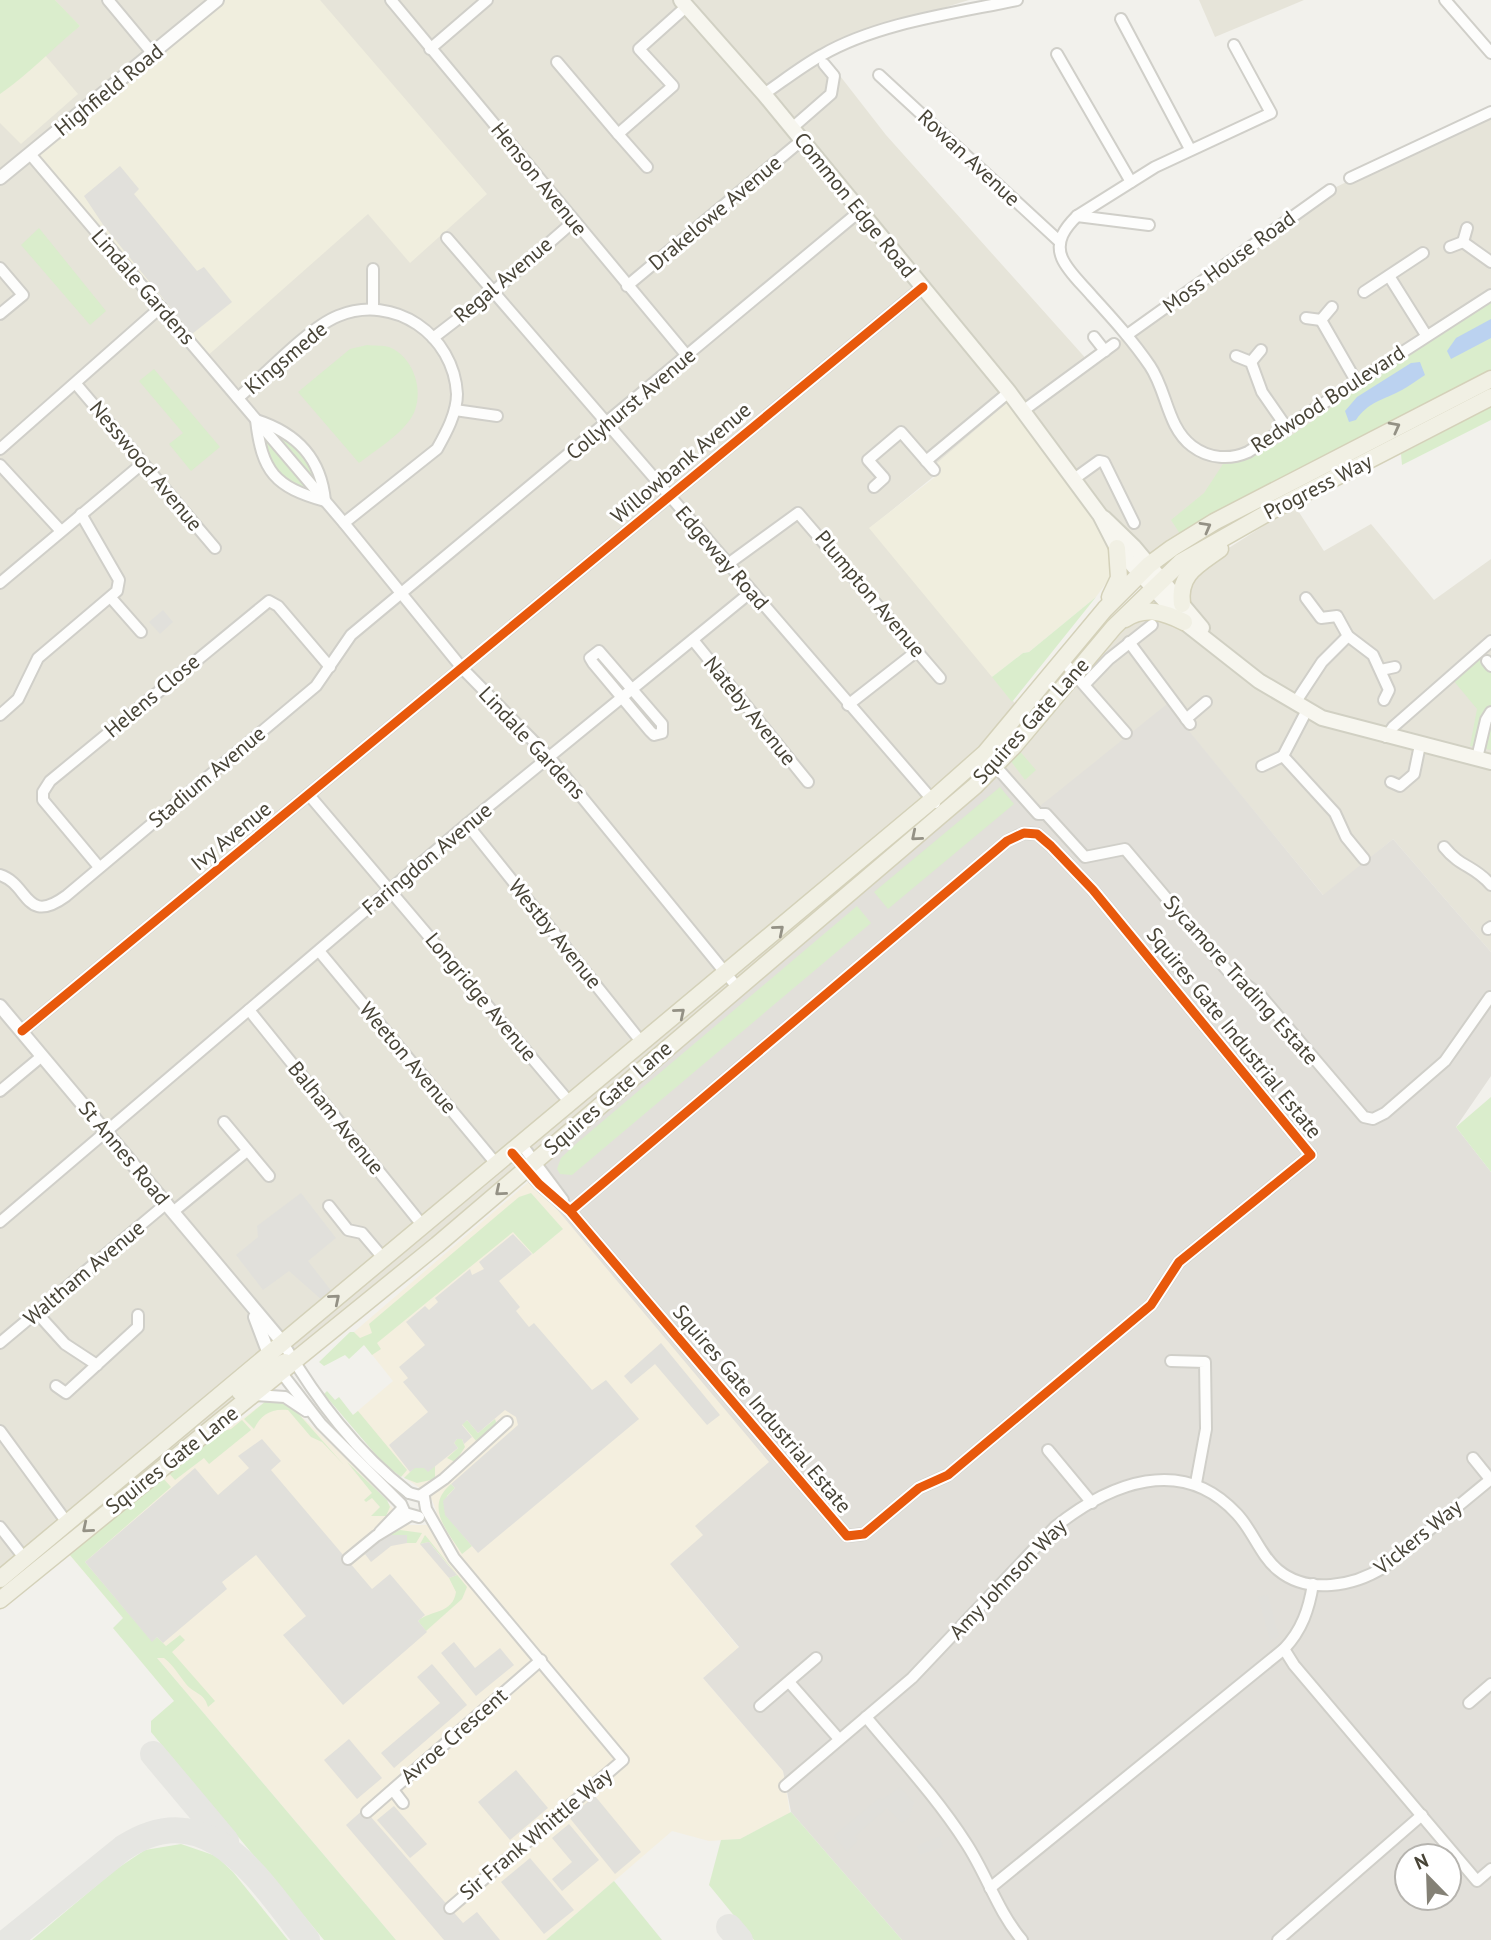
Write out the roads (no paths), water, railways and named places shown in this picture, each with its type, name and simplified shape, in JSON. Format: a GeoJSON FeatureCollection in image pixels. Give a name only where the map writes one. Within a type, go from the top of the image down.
{"type":"FeatureCollection","features":[{"type":"Feature","properties":{"kind":"main road","name":"Common Edge Road"},"geometry":{"type":"LineString","coordinates":[[684,3],[764,94],[1024,410],[1100,515],[1144,570]]}},
{"type":"Feature","properties":{"kind":"main road","name":"Progress Way"},"geometry":{"type":"LineString","coordinates":[[1144,570],[1214,522],[1491,379]]}},
{"type":"Feature","properties":{"kind":"main road","name":"Progress Way"},"geometry":{"type":"LineString","coordinates":[[1157,583],[1190,556],[1250,522],[1491,397]]}},
{"type":"Feature","properties":{"kind":"main road","name":"Common Edge Road"},"geometry":{"type":"LineString","coordinates":[[1100,515],[1117,548],[1182,604],[1217,648]]}},
{"type":"Feature","properties":{"kind":"main road"},"geometry":{"type":"LineString","coordinates":[[1182,604],[1180,590],[1184,578],[1237,537],[1250,522]]}},
{"type":"Feature","properties":{"kind":"main road"},"geometry":{"type":"LineString","coordinates":[[1105,609],[1119,578],[1117,548]]}},
{"type":"Feature","properties":{"kind":"main road","name":"Squires Gate Lane"},"geometry":{"type":"LineString","coordinates":[[938,807],[1105,609],[1144,570]]}},
{"type":"Feature","properties":{"kind":"main road","name":"Common Edge Road"},"geometry":{"type":"LineString","coordinates":[[1157,583],[1184,622],[1301,707],[1336,724],[1484,760]]}},
{"type":"Feature","properties":{"kind":"main road","name":"Squires Gate Lane"},"geometry":{"type":"LineString","coordinates":[[0,1579],[135,1469],[275,1364],[390,1272],[450,1234],[531,1165],[732,980],[938,807],[996,766],[1080,678],[1114,627],[1157,583]]}},
{"type":"Feature","properties":{"kind":"main road"},"geometry":{"type":"LineString","coordinates":[[1114,627],[1139,612],[1165,612],[1184,622]]}},
{"type":"Feature","properties":{"kind":"main road","name":"Squires Gate Lane"},"geometry":{"type":"LineString","coordinates":[[0,1600],[165,1464],[255,1395],[275,1364],[384,1259],[643,1044],[732,980]]}},
{"type":"Feature","properties":{"kind":"street"},"geometry":{"type":"LineString","coordinates":[[108,0],[153,54]]}},
{"type":"Feature","properties":{"kind":"street","name":"Highfield Road"},"geometry":{"type":"LineString","coordinates":[[0,178],[217,0]]}},
{"type":"Feature","properties":{"kind":"street","name":"Henson Avenue"},"geometry":{"type":"LineString","coordinates":[[391,0],[688,357]]}},
{"type":"Feature","properties":{"kind":"street"},"geometry":{"type":"LineString","coordinates":[[430,49],[487,0]]}},
{"type":"Feature","properties":{"kind":"street"},"geometry":{"type":"LineString","coordinates":[[764,94],[822,54],[858,39],[922,20],[1017,0]]}},
{"type":"Feature","properties":{"kind":"street"},"geometry":{"type":"LineString","coordinates":[[1445,0],[1491,53]]}},
{"type":"Feature","properties":{"kind":"street"},"geometry":{"type":"LineString","coordinates":[[618,134],[673,86],[639,49],[684,3]]}},
{"type":"Feature","properties":{"kind":"street"},"geometry":{"type":"LineString","coordinates":[[1121,19],[1190,149]]}},
{"type":"Feature","properties":{"kind":"street"},"geometry":{"type":"LineString","coordinates":[[1059,242],[1067,226],[1077,216],[1131,182],[1190,149],[1271,113],[1234,46]]}},
{"type":"Feature","properties":{"kind":"street"},"geometry":{"type":"LineString","coordinates":[[1057,54],[1131,182]]}},
{"type":"Feature","properties":{"kind":"street"},"geometry":{"type":"LineString","coordinates":[[557,62],[647,167]]}},
{"type":"Feature","properties":{"kind":"street"},"geometry":{"type":"LineString","coordinates":[[792,128],[831,94],[834,76],[824,64]]}},
{"type":"Feature","properties":{"kind":"street","name":"Rowan Avenue"},"geometry":{"type":"LineString","coordinates":[[879,75],[1059,242]]}},
{"type":"Feature","properties":{"kind":"street"},"geometry":{"type":"LineString","coordinates":[[1350,178],[1491,112]]}},
{"type":"Feature","properties":{"kind":"street","name":"Drakelowe Avenue"},"geometry":{"type":"LineString","coordinates":[[627,286],[802,140]]}},
{"type":"Feature","properties":{"kind":"street","name":"Lindale Gardens"},"geometry":{"type":"LineString","coordinates":[[30,154],[344,523],[400,596],[462,668],[550,758],[732,980]]}},
{"type":"Feature","properties":{"kind":"street","name":"Moss House Road"},"geometry":{"type":"LineString","coordinates":[[1127,335],[1330,190]]}},
{"type":"Feature","properties":{"kind":"street","name":"Collyhurst Avenue"},"geometry":{"type":"LineString","coordinates":[[400,596],[860,211]]}},
{"type":"Feature","properties":{"kind":"street"},"geometry":{"type":"LineString","coordinates":[[1077,216],[1149,225]]}},
{"type":"Feature","properties":{"kind":"street","name":"Regal Avenue"},"geometry":{"type":"LineString","coordinates":[[433,338],[494,291],[573,222]]}},
{"type":"Feature","properties":{"kind":"street"},"geometry":{"type":"LineString","coordinates":[[1464,243],[1467,228]]}},
{"type":"Feature","properties":{"kind":"street","name":"Edgeway Road"},"geometry":{"type":"LineString","coordinates":[[447,238],[938,807]]}},
{"type":"Feature","properties":{"kind":"street","name":"Redwood Boulevard"},"geometry":{"type":"LineString","coordinates":[[1059,242],[1061,257],[1069,270],[1127,335],[1154,372],[1178,430],[1193,447],[1212,456],[1231,457],[1248,452],[1491,295]]}},
{"type":"Feature","properties":{"kind":"street"},"geometry":{"type":"LineString","coordinates":[[1450,247],[1464,243]]}},
{"type":"Feature","properties":{"kind":"street"},"geometry":{"type":"LineString","coordinates":[[1464,243],[1491,262]]}},
{"type":"Feature","properties":{"kind":"street"},"geometry":{"type":"LineString","coordinates":[[1364,292],[1423,253]]}},
{"type":"Feature","properties":{"kind":"street"},"geometry":{"type":"LineString","coordinates":[[0,268],[23,295],[0,314]]}},
{"type":"Feature","properties":{"kind":"street"},"geometry":{"type":"LineString","coordinates":[[373,269],[373,309]]}},
{"type":"Feature","properties":{"kind":"street"},"geometry":{"type":"LineString","coordinates":[[1389,276],[1426,335]]}},
{"type":"Feature","properties":{"kind":"street","name":"Willowbank Avenue"},"geometry":{"type":"LineString","coordinates":[[462,668],[923,288]]}},
{"type":"Feature","properties":{"kind":"street"},"geometry":{"type":"LineString","coordinates":[[0,449],[161,307]]}},
{"type":"Feature","properties":{"kind":"street"},"geometry":{"type":"LineString","coordinates":[[1321,320],[1332,307]]}},
{"type":"Feature","properties":{"kind":"street","name":"Kingsmede"},"geometry":{"type":"LineString","coordinates":[[238,398],[321,325],[338,316],[373,309],[392,311],[419,323],[433,338],[452,366],[457,396],[455,410],[437,449],[344,523]]}},
{"type":"Feature","properties":{"kind":"street"},"geometry":{"type":"LineString","coordinates":[[1306,318],[1321,320]]}},
{"type":"Feature","properties":{"kind":"street"},"geometry":{"type":"LineString","coordinates":[[1321,320],[1356,381]]}},
{"type":"Feature","properties":{"kind":"street"},"geometry":{"type":"LineString","coordinates":[[1024,410],[1110,347],[1094,337]]}},
{"type":"Feature","properties":{"kind":"street"},"geometry":{"type":"LineString","coordinates":[[1251,362],[1261,350]]}},
{"type":"Feature","properties":{"kind":"street"},"geometry":{"type":"LineString","coordinates":[[1236,356],[1251,362],[1262,392],[1287,428]]}},
{"type":"Feature","properties":{"kind":"street","name":"Nesswood Avenue"},"geometry":{"type":"LineString","coordinates":[[76,384],[215,548]]}},
{"type":"Feature","properties":{"kind":"street"},"geometry":{"type":"LineString","coordinates":[[926,461],[1009,392]]}},
{"type":"Feature","properties":{"kind":"street"},"geometry":{"type":"LineString","coordinates":[[455,410],[497,416]]}},
{"type":"Feature","properties":{"kind":"street","name":"Lindale Gardens"},"geometry":{"type":"LineString","coordinates":[[256,419],[261,454],[275,474],[299,495],[325,501]]}},
{"type":"Feature","properties":{"kind":"street","name":"Lindale Gardens"},"geometry":{"type":"LineString","coordinates":[[256,419],[285,431],[309,453],[323,480],[325,501]]}},
{"type":"Feature","properties":{"kind":"street"},"geometry":{"type":"LineString","coordinates":[[874,487],[884,478],[864,456],[901,432],[934,470]]}},
{"type":"Feature","properties":{"kind":"street"},"geometry":{"type":"LineString","coordinates":[[1074,479],[1098,461],[1104,462],[1134,523]]}},
{"type":"Feature","properties":{"kind":"street"},"geometry":{"type":"LineString","coordinates":[[0,583],[143,463]]}},
{"type":"Feature","properties":{"kind":"street"},"geometry":{"type":"LineString","coordinates":[[0,465],[61,531]]}},
{"type":"Feature","properties":{"kind":"street","name":"Plumpton Avenue"},"geometry":{"type":"LineString","coordinates":[[728,564],[798,513],[940,678]]}},
{"type":"Feature","properties":{"kind":"street"},"geometry":{"type":"LineString","coordinates":[[0,715],[18,699],[38,658],[112,599],[119,580],[81,514]]}},
{"type":"Feature","properties":{"kind":"street","name":"Faringdon Avenue"},"geometry":{"type":"LineString","coordinates":[[0,1222],[467,824],[751,592]]}},
{"type":"Feature","properties":{"kind":"street","name":"Stadium Avenue"},"geometry":{"type":"LineString","coordinates":[[0,875],[7,878],[32,904],[46,907],[66,897],[316,686],[351,635],[400,596]]}},
{"type":"Feature","properties":{"kind":"street"},"geometry":{"type":"LineString","coordinates":[[1306,598],[1321,618],[1337,616]]}},
{"type":"Feature","properties":{"kind":"street"},"geometry":{"type":"LineString","coordinates":[[112,599],[141,632]]}},
{"type":"Feature","properties":{"kind":"street","name":"Helens Close"},"geometry":{"type":"LineString","coordinates":[[99,867],[43,800],[43,792],[50,781],[269,601],[278,606],[330,667]]}},
{"type":"Feature","properties":{"kind":"street"},"geometry":{"type":"LineString","coordinates":[[1342,603],[1337,616],[1348,636],[1366,648],[1381,670],[1389,690],[1384,700]]}},
{"type":"Feature","properties":{"kind":"street","name":"Squires Gate Lane"},"geometry":{"type":"LineString","coordinates":[[1080,678],[1152,625]]}},
{"type":"Feature","properties":{"kind":"street"},"geometry":{"type":"LineString","coordinates":[[1262,766],[1283,756],[1301,707],[1330,652],[1348,636]]}},
{"type":"Feature","properties":{"kind":"street","name":"Nateby Avenue"},"geometry":{"type":"LineString","coordinates":[[693,640],[808,782]]}},
{"type":"Feature","properties":{"kind":"street"},"geometry":{"type":"LineString","coordinates":[[1386,737],[1393,727],[1491,641]]}},
{"type":"Feature","properties":{"kind":"street"},"geometry":{"type":"LineString","coordinates":[[1129,642],[1188,722],[1206,702]]}},
{"type":"Feature","properties":{"kind":"street"},"geometry":{"type":"LineString","coordinates":[[848,705],[917,651]]}},
{"type":"Feature","properties":{"kind":"street"},"geometry":{"type":"LineString","coordinates":[[594,652],[601,653],[632,689],[662,724],[662,733],[654,735],[622,698],[593,663],[590,658],[594,652]]}},
{"type":"Feature","properties":{"kind":"street"},"geometry":{"type":"LineString","coordinates":[[1062,660],[1126,733]]}},
{"type":"Feature","properties":{"kind":"street"},"geometry":{"type":"LineString","coordinates":[[1381,670],[1395,667]]}},
{"type":"Feature","properties":{"kind":"street","name":"Ivy Avenue"},"geometry":{"type":"LineString","coordinates":[[22,1031],[462,668]]}},
{"type":"Feature","properties":{"kind":"street"},"geometry":{"type":"LineString","coordinates":[[1484,760],[1486,720],[1491,712]]}},
{"type":"Feature","properties":{"kind":"street"},"geometry":{"type":"LineString","coordinates":[[1398,788],[1414,774],[1420,745]]}},
{"type":"Feature","properties":{"kind":"street"},"geometry":{"type":"LineString","coordinates":[[985,753],[996,766]]}},
{"type":"Feature","properties":{"kind":"street"},"geometry":{"type":"LineString","coordinates":[[1283,756],[1340,811],[1346,837],[1363,859]]}},
{"type":"Feature","properties":{"kind":"street","name":"Sycamore Trading Estate"},"geometry":{"type":"LineString","coordinates":[[996,766],[1038,814],[1046,814],[1085,857],[1125,849],[1227,970],[1261,996],[1364,1117],[1373,1119],[1385,1113],[1445,1062],[1490,997]]}},
{"type":"Feature","properties":{"kind":"street","name":"Longridge Avenue"},"geometry":{"type":"LineString","coordinates":[[309,795],[571,1104]]}},
{"type":"Feature","properties":{"kind":"street","name":"Westby Avenue"},"geometry":{"type":"LineString","coordinates":[[467,824],[643,1044]]}},
{"type":"Feature","properties":{"kind":"street","name":"Squires Gate Industrial Estate"},"geometry":{"type":"LineString","coordinates":[[1024,832],[1037,834],[1093,891],[1311,1155],[1179,1262],[1150,1305],[948,1475],[919,1488],[864,1534],[846,1536],[570,1211],[1007,841],[1024,832]]}},
{"type":"Feature","properties":{"kind":"street"},"geometry":{"type":"LineString","coordinates":[[1444,846],[1457,862],[1484,869],[1491,885]]}},
{"type":"Feature","properties":{"kind":"street","name":"Weeton Avenue"},"geometry":{"type":"LineString","coordinates":[[319,951],[498,1166]]}},
{"type":"Feature","properties":{"kind":"street","name":"St Annes Road"},"geometry":{"type":"LineString","coordinates":[[0,1006],[289,1353]]}},
{"type":"Feature","properties":{"kind":"street","name":"Balham Avenue"},"geometry":{"type":"LineString","coordinates":[[249,1010],[423,1226]]}},
{"type":"Feature","properties":{"kind":"street"},"geometry":{"type":"LineString","coordinates":[[0,1091],[42,1056]]}},
{"type":"Feature","properties":{"kind":"street"},"geometry":{"type":"LineString","coordinates":[[224,1122],[269,1176]]}},
{"type":"Feature","properties":{"kind":"street"},"geometry":{"type":"LineString","coordinates":[[517,1149],[570,1211]]}},
{"type":"Feature","properties":{"kind":"street","name":"Waltham Avenue"},"geometry":{"type":"LineString","coordinates":[[0,1343],[170,1207],[247,1151]]}},
{"type":"Feature","properties":{"kind":"street"},"geometry":{"type":"LineString","coordinates":[[329,1206],[348,1230],[362,1233],[384,1259]]}},
{"type":"Feature","properties":{"kind":"street","name":"St Annes Road"},"geometry":{"type":"LineString","coordinates":[[247,1301],[275,1364]]}},
{"type":"Feature","properties":{"kind":"street"},"geometry":{"type":"LineString","coordinates":[[37,1313],[65,1344],[97,1365]]}},
{"type":"Feature","properties":{"kind":"street"},"geometry":{"type":"LineString","coordinates":[[56,1386],[66,1393],[138,1327],[138,1315]]}},
{"type":"Feature","properties":{"kind":"street"},"geometry":{"type":"LineString","coordinates":[[289,1353],[321,1403],[414,1506],[541,1660]]}},
{"type":"Feature","properties":{"kind":"street"},"geometry":{"type":"LineString","coordinates":[[1171,1361],[1205,1362],[1206,1429],[1196,1483]]}},
{"type":"Feature","properties":{"kind":"street"},"geometry":{"type":"LineString","coordinates":[[275,1364],[321,1424]]}},
{"type":"Feature","properties":{"kind":"street"},"geometry":{"type":"LineString","coordinates":[[255,1395],[285,1397],[321,1424],[414,1506]]}},
{"type":"Feature","properties":{"kind":"street"},"geometry":{"type":"LineString","coordinates":[[348,1559],[414,1506],[507,1422]]}},
{"type":"Feature","properties":{"kind":"street"},"geometry":{"type":"LineString","coordinates":[[0,1431],[68,1524]]}},
{"type":"Feature","properties":{"kind":"street"},"geometry":{"type":"LineString","coordinates":[[1048,1450],[1091,1503]]}},
{"type":"Feature","properties":{"kind":"street"},"geometry":{"type":"LineString","coordinates":[[1473,1458],[1491,1479]]}},
{"type":"Feature","properties":{"kind":"street","name":"Amy Johnson Way"},"geometry":{"type":"LineString","coordinates":[[785,1786],[912,1678],[1055,1527],[1091,1503],[1143,1482],[1170,1479],[1196,1483],[1240,1516],[1269,1561],[1287,1576],[1298,1580]]}},
{"type":"Feature","properties":{"kind":"street","name":"Vickers Way"},"geometry":{"type":"LineString","coordinates":[[1298,1580],[1313,1584],[1350,1584],[1367,1578],[1491,1479]]}},
{"type":"Feature","properties":{"kind":"street"},"geometry":{"type":"LineString","coordinates":[[0,1527],[25,1559]]}},
{"type":"Feature","properties":{"kind":"street"},"geometry":{"type":"LineString","coordinates":[[989,1888],[1284,1649],[1296,1636],[1305,1618],[1313,1584]]}},
{"type":"Feature","properties":{"kind":"street"},"geometry":{"type":"LineString","coordinates":[[1284,1649],[1294,1665],[1477,1881],[1491,1869]]}},
{"type":"Feature","properties":{"kind":"street"},"geometry":{"type":"LineString","coordinates":[[760,1706],[816,1658]]}},
{"type":"Feature","properties":{"kind":"street","name":"Sir Frank Whittle Way"},"geometry":{"type":"LineString","coordinates":[[450,1908],[623,1760],[541,1660]]}},
{"type":"Feature","properties":{"kind":"street","name":"Avroe Crescent"},"geometry":{"type":"LineString","coordinates":[[367,1812],[541,1660]]}},
{"type":"Feature","properties":{"kind":"street"},"geometry":{"type":"LineString","coordinates":[[789,1682],[839,1739]]}},
{"type":"Feature","properties":{"kind":"street"},"geometry":{"type":"LineString","coordinates":[[1469,1703],[1491,1684]]}},
{"type":"Feature","properties":{"kind":"street"},"geometry":{"type":"LineString","coordinates":[[866,1717],[955,1826],[1000,1911],[1022,1940]]}},
{"type":"Feature","properties":{"kind":"street"},"geometry":{"type":"LineString","coordinates":[[393,1790],[403,1803]]}},
{"type":"Feature","properties":{"kind":"street"},"geometry":{"type":"LineString","coordinates":[[1278,1940],[1422,1815]]}},
{"type":"Feature","properties":{"kind":"street"},"geometry":{"type":"LineString","coordinates":[[460,1899],[469,1909]]}},
{"type":"Feature","properties":{"kind":"water"},"geometry":{"type":"Polygon","coordinates":[[[1491,319],[1491,338],[1451,359],[1447,351],[1456,338],[1491,319]]]}},
{"type":"Feature","properties":{"kind":"water"},"geometry":{"type":"Polygon","coordinates":[[[1420,362],[1425,375],[1371,405],[1356,420],[1349,422],[1345,411],[1357,397],[1411,363],[1420,362]]]}}]}
